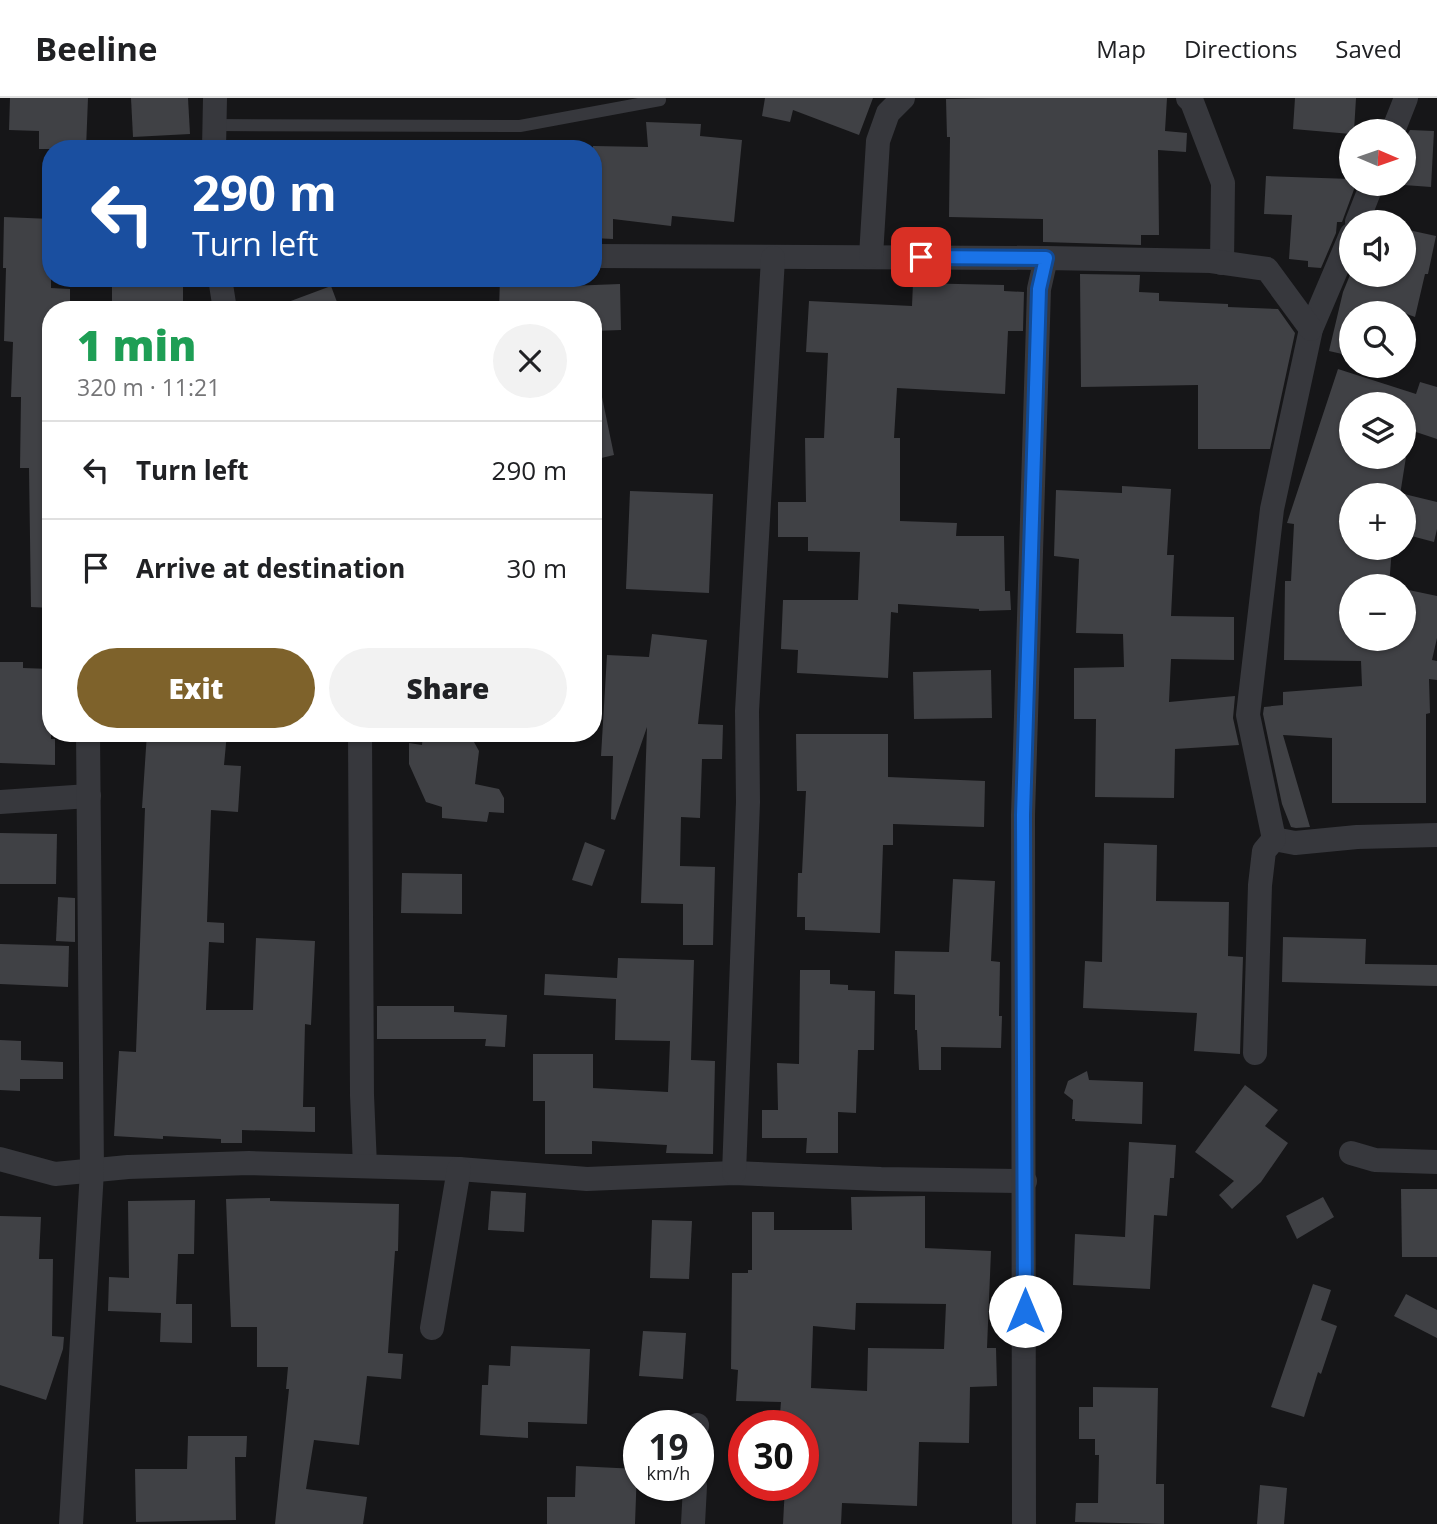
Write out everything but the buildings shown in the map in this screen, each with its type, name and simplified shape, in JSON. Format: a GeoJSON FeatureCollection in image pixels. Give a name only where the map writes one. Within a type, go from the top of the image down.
{"type":"FeatureCollection","features":[{"type":"Feature","properties":{"kind":"street"},"geometry":{"type":"LineString","coordinates":[[214,137],[215,98]]}},
{"type":"Feature","properties":{"kind":"street"},"geometry":{"type":"LineString","coordinates":[[871,256],[878,141],[888,113],[903,98]]}},
{"type":"Feature","properties":{"kind":"street"},"geometry":{"type":"LineString","coordinates":[[1188,98],[1192,102],[1223,183],[1222,263]]}},
{"type":"Feature","properties":{"kind":"street"},"geometry":{"type":"LineString","coordinates":[[1397,119],[1405,98]]}},
{"type":"Feature","properties":{"kind":"street"},"geometry":{"type":"LineString","coordinates":[[602,256],[871,256],[1222,263],[1267,269],[1311,329]]}},
{"type":"Feature","properties":{"kind":"street"},"geometry":{"type":"LineString","coordinates":[[734,1173],[748,802],[747,711],[773,258]]}},
{"type":"Feature","properties":{"kind":"street"},"geometry":{"type":"LineString","coordinates":[[1024,1524],[1023,815],[1039,289],[1046,258]]}},
{"type":"Feature","properties":{"kind":"street"},"geometry":{"type":"LineString","coordinates":[[1274,839],[1248,715],[1272,509],[1311,329],[1339,263]]}},
{"type":"Feature","properties":{"kind":"street"},"geometry":{"type":"LineString","coordinates":[[71,1524],[92,1171],[88,742]]}},
{"type":"Feature","properties":{"kind":"street"},"geometry":{"type":"LineString","coordinates":[[360,742],[362,1094],[365,1166]]}},
{"type":"Feature","properties":{"kind":"street"},"geometry":{"type":"LineString","coordinates":[[0,802],[89,796]]}},
{"type":"Feature","properties":{"kind":"street"},"geometry":{"type":"LineString","coordinates":[[1274,839],[1295,843],[1357,837],[1437,835]]}},
{"type":"Feature","properties":{"kind":"street"},"geometry":{"type":"LineString","coordinates":[[1255,1053],[1260,885],[1264,851],[1274,839]]}},
{"type":"Feature","properties":{"kind":"street"},"geometry":{"type":"LineString","coordinates":[[1351,1153],[1376,1160],[1437,1162]]}},
{"type":"Feature","properties":{"kind":"street"},"geometry":{"type":"LineString","coordinates":[[0,1159],[55,1174],[248,1163],[459,1169],[587,1179],[734,1173],[1025,1181]]}},
{"type":"Feature","properties":{"kind":"street"},"geometry":{"type":"LineString","coordinates":[[432,1328],[459,1169]]}},
{"type":"Feature","properties":{"kind":"street"},"geometry":{"type":"LineString","coordinates":[[693,1524],[694,1501]]}},
{"type":"Feature","properties":{"kind":"lane"},"geometry":{"type":"LineString","coordinates":[[214,137],[520,126],[660,100]]}},
{"type":"Feature","properties":{"kind":"route"},"geometry":{"type":"LineString","coordinates":[[921,257],[1046,258],[1039,289],[1023,815],[1025,1311]]}}]}
